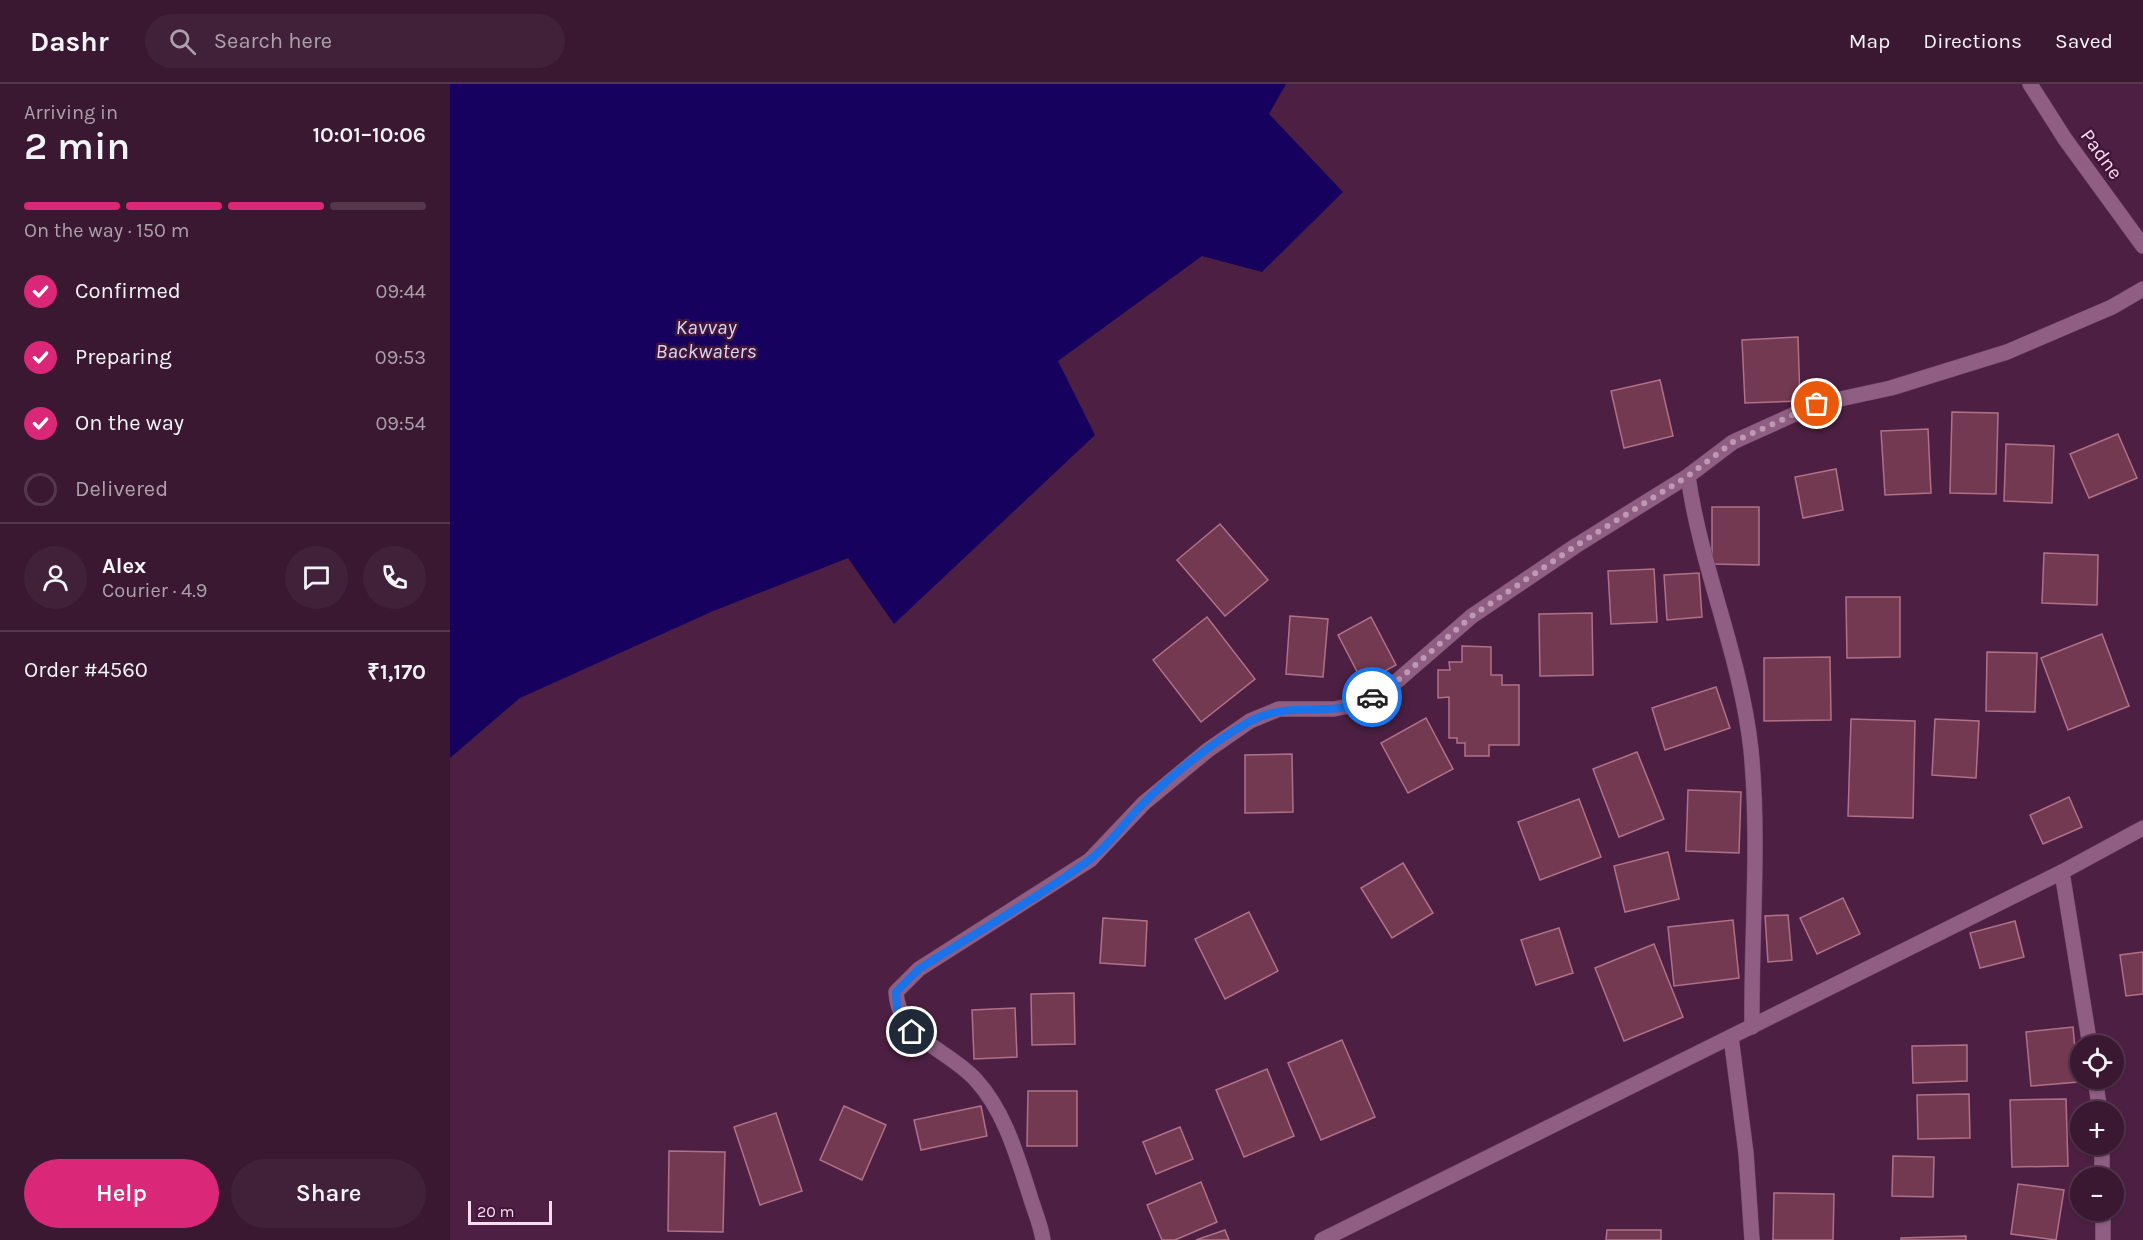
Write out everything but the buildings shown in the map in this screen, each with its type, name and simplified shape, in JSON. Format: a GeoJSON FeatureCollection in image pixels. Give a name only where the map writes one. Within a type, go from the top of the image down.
{"type":"FeatureCollection","features":[{"type":"Feature","properties":{"kind":"street","name":"Padne"},"geometry":{"type":"LineString","coordinates":[[2030,84],[2065,139],[2143,246]]}},
{"type":"Feature","properties":{"kind":"street"},"geometry":{"type":"LineString","coordinates":[[1043,1240],[1016,1152],[998,1110],[975,1079],[912,1032],[897,1008],[896,992],[919,969],[1090,860],[1144,802],[1208,750],[1250,721],[1279,709],[1334,709],[1363,703],[1397,681],[1472,616],[1577,545],[1688,476],[1733,442],[1817,404],[1891,388],[2007,352],[2112,307],[2143,289]]}},
{"type":"Feature","properties":{"kind":"street"},"geometry":{"type":"LineString","coordinates":[[1688,476],[1694,519],[1739,684],[1751,749],[1755,850],[1752,1026]]}},
{"type":"Feature","properties":{"kind":"street"},"geometry":{"type":"LineString","coordinates":[[1322,1240],[2062,872],[2143,828]]}},
{"type":"Feature","properties":{"kind":"street"},"geometry":{"type":"LineString","coordinates":[[2062,872],[2088,1035]]}},
{"type":"Feature","properties":{"kind":"street"},"geometry":{"type":"LineString","coordinates":[[1731,1037],[1746,1154],[1752,1240]]}},
{"type":"Feature","properties":{"kind":"street"},"geometry":{"type":"LineString","coordinates":[[2103,1221],[2103,1240]]}},
{"type":"Feature","properties":{"kind":"water","name":"Kavvay Backwaters"},"geometry":{"type":"Polygon","coordinates":[[[450,84],[1286,84],[1269,114],[1343,192],[1262,272],[1202,256],[1058,361],[1095,435],[894,624],[848,558],[711,612],[520,698],[450,758],[450,84]]]}},
{"type":"Feature","properties":{"kind":"way so far"},"geometry":{"type":"LineString","coordinates":[[1372,697],[1397,681],[1472,616],[1577,545],[1688,476],[1733,442],[1817,404]]}},
{"type":"Feature","properties":{"kind":"route"},"geometry":{"type":"LineString","coordinates":[[912,1032],[897,1008],[896,992],[919,969],[1090,860],[1144,802],[1208,750],[1250,721],[1279,709],[1334,709],[1363,703],[1372,697]]}}]}
